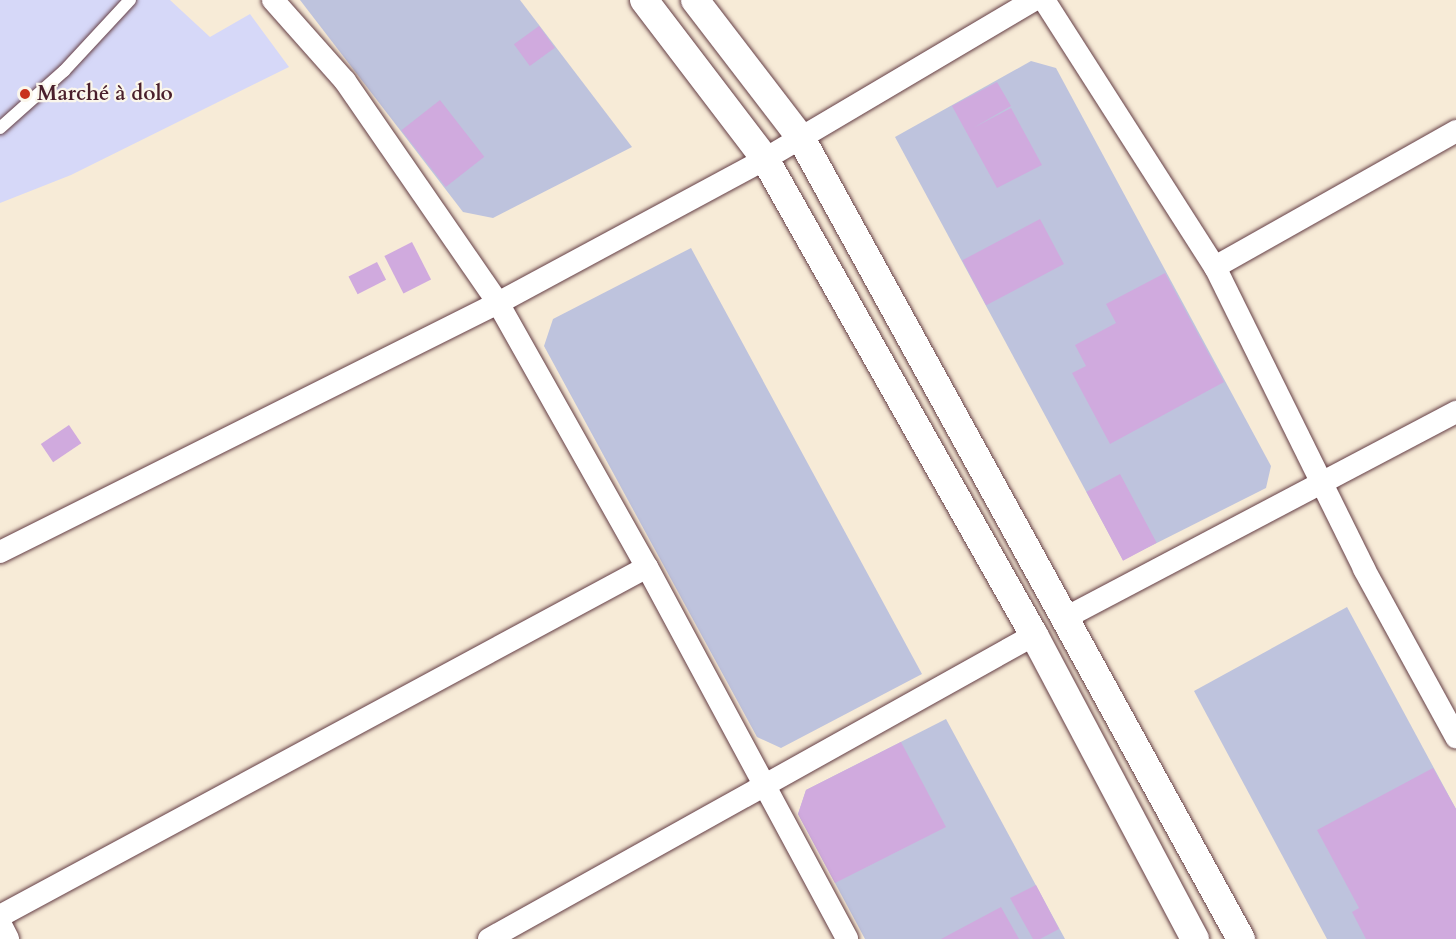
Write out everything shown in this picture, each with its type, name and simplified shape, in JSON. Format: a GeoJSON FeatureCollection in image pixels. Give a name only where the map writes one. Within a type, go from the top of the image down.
{"type":"FeatureCollection","features":[{"type":"Feature","properties":{"kind":"street"},"geometry":{"type":"LineString","coordinates":[[273,0],[345,81],[498,303],[765,782],[847,939]]}},
{"type":"Feature","properties":{"kind":"street"},"geometry":{"type":"LineString","coordinates":[[644,0],[765,159],[1034,635],[1195,939]]}},
{"type":"Feature","properties":{"kind":"street"},"geometry":{"type":"LineString","coordinates":[[695,0],[801,138],[1067,617],[1241,939]]}},
{"type":"Feature","properties":{"kind":"street"},"geometry":{"type":"LineString","coordinates":[[0,552],[498,303],[765,159],[1034,0]]}},
{"type":"Feature","properties":{"kind":"street"},"geometry":{"type":"LineString","coordinates":[[1044,0],[1215,267],[1322,484],[1456,737]]}},
{"type":"Feature","properties":{"kind":"street"},"geometry":{"type":"LineString","coordinates":[[1215,267],[1456,131]]}},
{"type":"Feature","properties":{"kind":"street"},"geometry":{"type":"LineString","coordinates":[[1067,617],[1456,412]]}},
{"type":"Feature","properties":{"kind":"street"},"geometry":{"type":"LineString","coordinates":[[0,916],[647,567]]}},
{"type":"Feature","properties":{"kind":"street"},"geometry":{"type":"LineString","coordinates":[[489,939],[765,782],[1034,635]]}},
{"type":"Feature","properties":{"kind":"street"},"geometry":{"type":"LineString","coordinates":[[0,923],[8,939]]}},
{"type":"Feature","properties":{"kind":"lane"},"geometry":{"type":"LineString","coordinates":[[0,128],[64,71],[130,0]]}},
{"type":"Feature","properties":{"kind":"shaded area"},"geometry":{"type":"Polygon","coordinates":[[[0,0],[170,0],[210,37],[250,14],[289,67],[71,175],[0,203],[0,0]]]}},
{"type":"Feature","properties":{"kind":"shaded area"},"geometry":{"type":"Polygon","coordinates":[[[300,0],[520,0],[632,147],[493,218],[463,212],[300,0]]]}},
{"type":"Feature","properties":{"kind":"shaded area"},"geometry":{"type":"Polygon","coordinates":[[[1031,61],[1056,68],[1271,466],[1266,488],[1123,560],[895,137],[1031,61]]]}},
{"type":"Feature","properties":{"kind":"shaded area"},"geometry":{"type":"Polygon","coordinates":[[[691,248],[922,674],[781,748],[757,737],[544,346],[553,319],[691,248]]]}},
{"type":"Feature","properties":{"kind":"shaded area"},"geometry":{"type":"Polygon","coordinates":[[[1347,607],[1456,809],[1456,939],[1327,939],[1194,691],[1347,607]]]}},
{"type":"Feature","properties":{"kind":"shaded area"},"geometry":{"type":"Polygon","coordinates":[[[946,719],[1065,939],[865,939],[798,814],[806,790],[946,719]]]}},
{"type":"Feature","properties":{"kind":"building"},"geometry":{"type":"Polygon","coordinates":[[[539,26],[555,48],[530,66],[514,44],[539,26]]]}},
{"type":"Feature","properties":{"kind":"building"},"geometry":{"type":"Polygon","coordinates":[[[997,82],[1011,106],[973,128],[1011,108],[1042,165],[997,188],[952,106],[997,82]]]}},
{"type":"Feature","properties":{"kind":"building"},"geometry":{"type":"Polygon","coordinates":[[[440,100],[484,157],[446,187],[401,130],[440,100]]]}},
{"type":"Feature","properties":{"kind":"building"},"geometry":{"type":"Polygon","coordinates":[[[1040,219],[1064,264],[986,305],[962,260],[1040,219]]]}},
{"type":"Feature","properties":{"kind":"building"},"geometry":{"type":"Polygon","coordinates":[[[412,242],[431,279],[403,293],[384,256],[412,242]]]}},
{"type":"Feature","properties":{"kind":"building"},"geometry":{"type":"Polygon","coordinates":[[[377,262],[386,280],[358,294],[348,277],[377,262]]]}},
{"type":"Feature","properties":{"kind":"building"},"geometry":{"type":"Polygon","coordinates":[[[1165,273],[1224,382],[1110,444],[1072,373],[1086,366],[1075,345],[1116,323],[1106,304],[1165,273]]]}},
{"type":"Feature","properties":{"kind":"building"},"geometry":{"type":"Polygon","coordinates":[[[69,425],[81,443],[53,462],[41,444],[69,425]]]}},
{"type":"Feature","properties":{"kind":"building"},"geometry":{"type":"Polygon","coordinates":[[[1120,474],[1157,543],[1123,561],[1086,492],[1120,474]]]}},
{"type":"Feature","properties":{"kind":"building"},"geometry":{"type":"Polygon","coordinates":[[[901,742],[946,827],[835,883],[798,814],[806,790],[901,742]]]}},
{"type":"Feature","properties":{"kind":"building"},"geometry":{"type":"Polygon","coordinates":[[[1433,768],[1456,809],[1456,939],[1366,939],[1352,912],[1359,908],[1317,830],[1433,768]]]}},
{"type":"Feature","properties":{"kind":"building"},"geometry":{"type":"Polygon","coordinates":[[[1036,885],[1059,929],[1040,939],[1033,939],[1010,898],[1036,885]]]}},
{"type":"Feature","properties":{"kind":"building"},"geometry":{"type":"Polygon","coordinates":[[[1001,907],[1019,939],[941,939],[1001,907]]]}},
{"type":"Feature","properties":{"kind":"place","name":"Marché à dolo"},"geometry":{"type":"Point","coordinates":[25,94]}}]}
